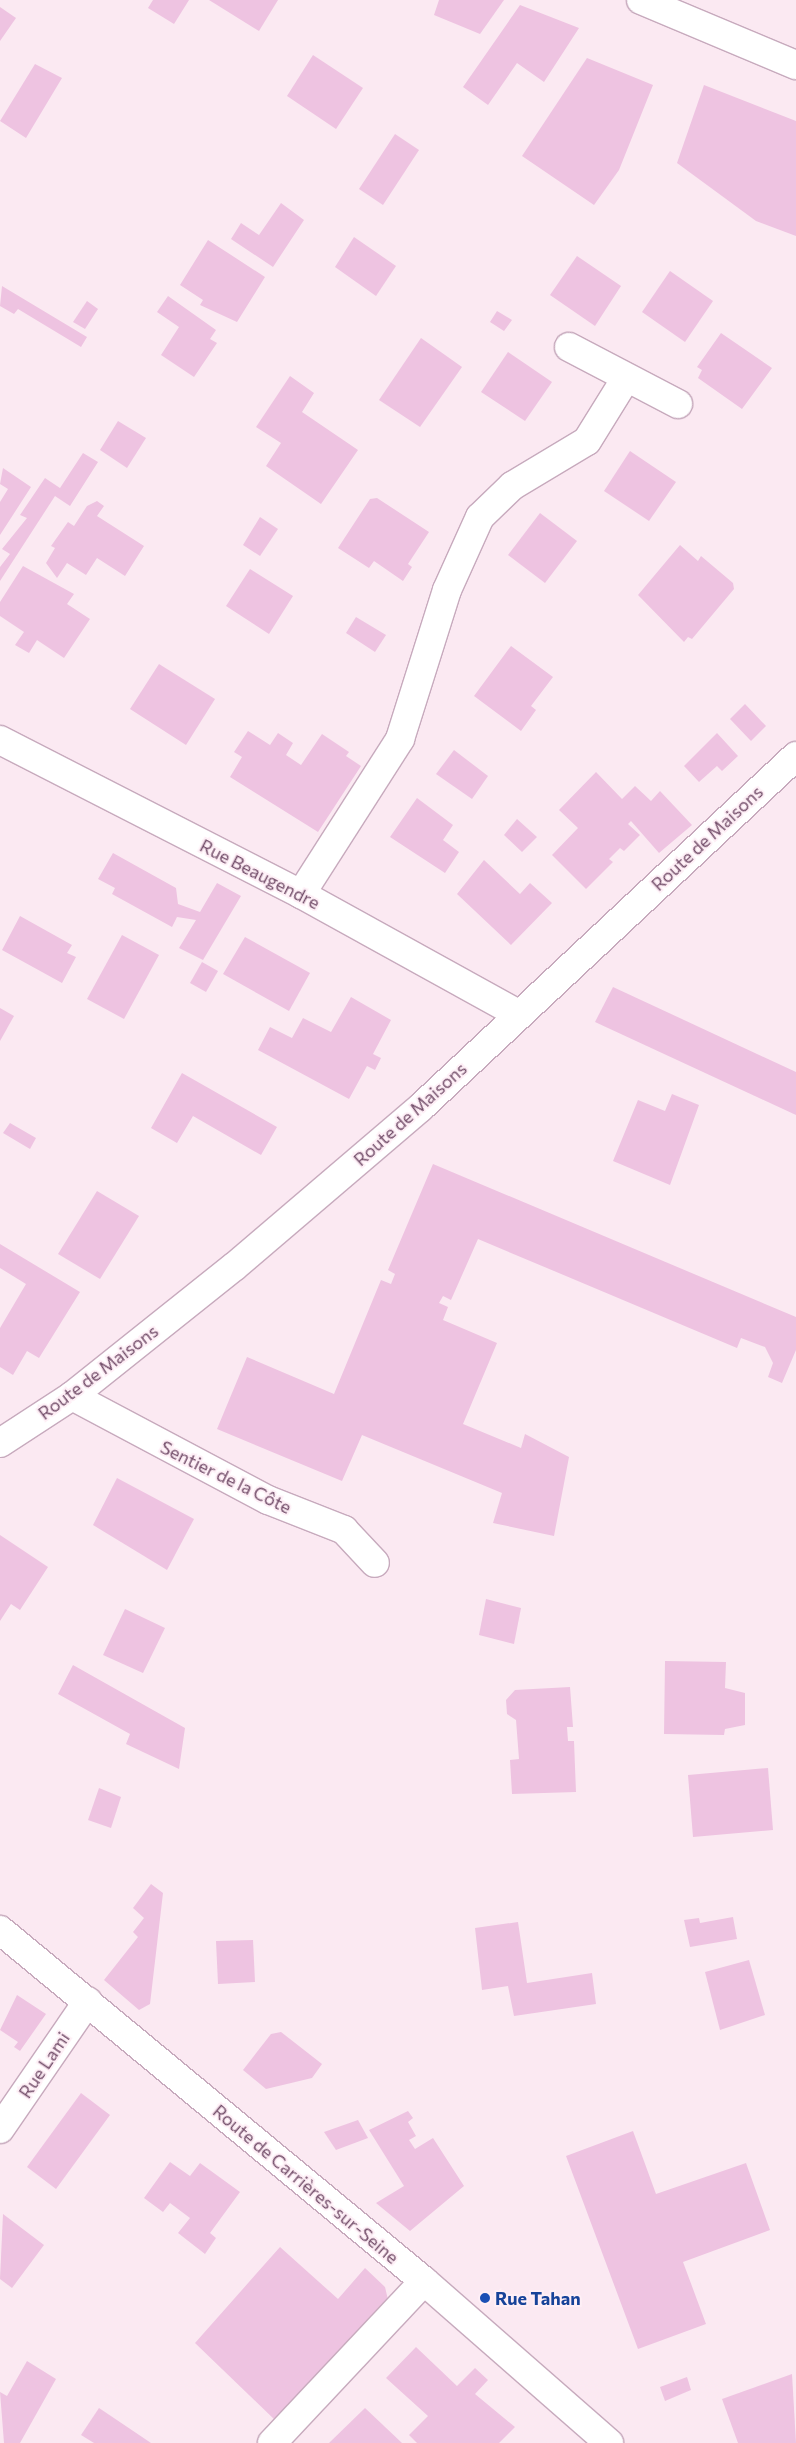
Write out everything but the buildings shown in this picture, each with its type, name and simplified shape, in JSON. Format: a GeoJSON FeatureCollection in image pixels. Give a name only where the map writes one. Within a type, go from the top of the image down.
{"type":"FeatureCollection","features":[{"type":"Feature","properties":{"kind":"street"},"geometry":{"type":"LineString","coordinates":[[641,0],[796,65]]}},
{"type":"Feature","properties":{"kind":"street"},"geometry":{"type":"LineString","coordinates":[[568,347],[678,404]]}},
{"type":"Feature","properties":{"kind":"street"},"geometry":{"type":"LineString","coordinates":[[301,894],[400,739],[447,590],[480,517],[512,486],[587,441],[626,378]]}},
{"type":"Feature","properties":{"kind":"street","name":"Rue Beaugendre"},"geometry":{"type":"LineString","coordinates":[[0,740],[301,894],[517,1013]]}},
{"type":"Feature","properties":{"kind":"street","name":"Route de Maisons"},"geometry":{"type":"LineString","coordinates":[[0,1443],[72,1396],[235,1266],[420,1108],[517,1013],[796,756]]}},
{"type":"Feature","properties":{"kind":"street","name":"Sentier de la Côte"},"geometry":{"type":"LineString","coordinates":[[72,1396],[268,1500],[344,1530],[375,1563]]}},
{"type":"Feature","properties":{"kind":"street","name":"Route de Carrières-sur-Seine"},"geometry":{"type":"LineString","coordinates":[[0,1930],[424,2281],[609,2443]]}},
{"type":"Feature","properties":{"kind":"street","name":"Rue Lami"},"geometry":{"type":"LineString","coordinates":[[0,2129],[88,2001]]}},
{"type":"Feature","properties":{"kind":"street"},"geometry":{"type":"LineString","coordinates":[[272,2443],[424,2281]]}},
{"type":"Feature","properties":{"kind":"place","name":"Rue Tahan"},"geometry":{"type":"Point","coordinates":[485,2298]}}]}
